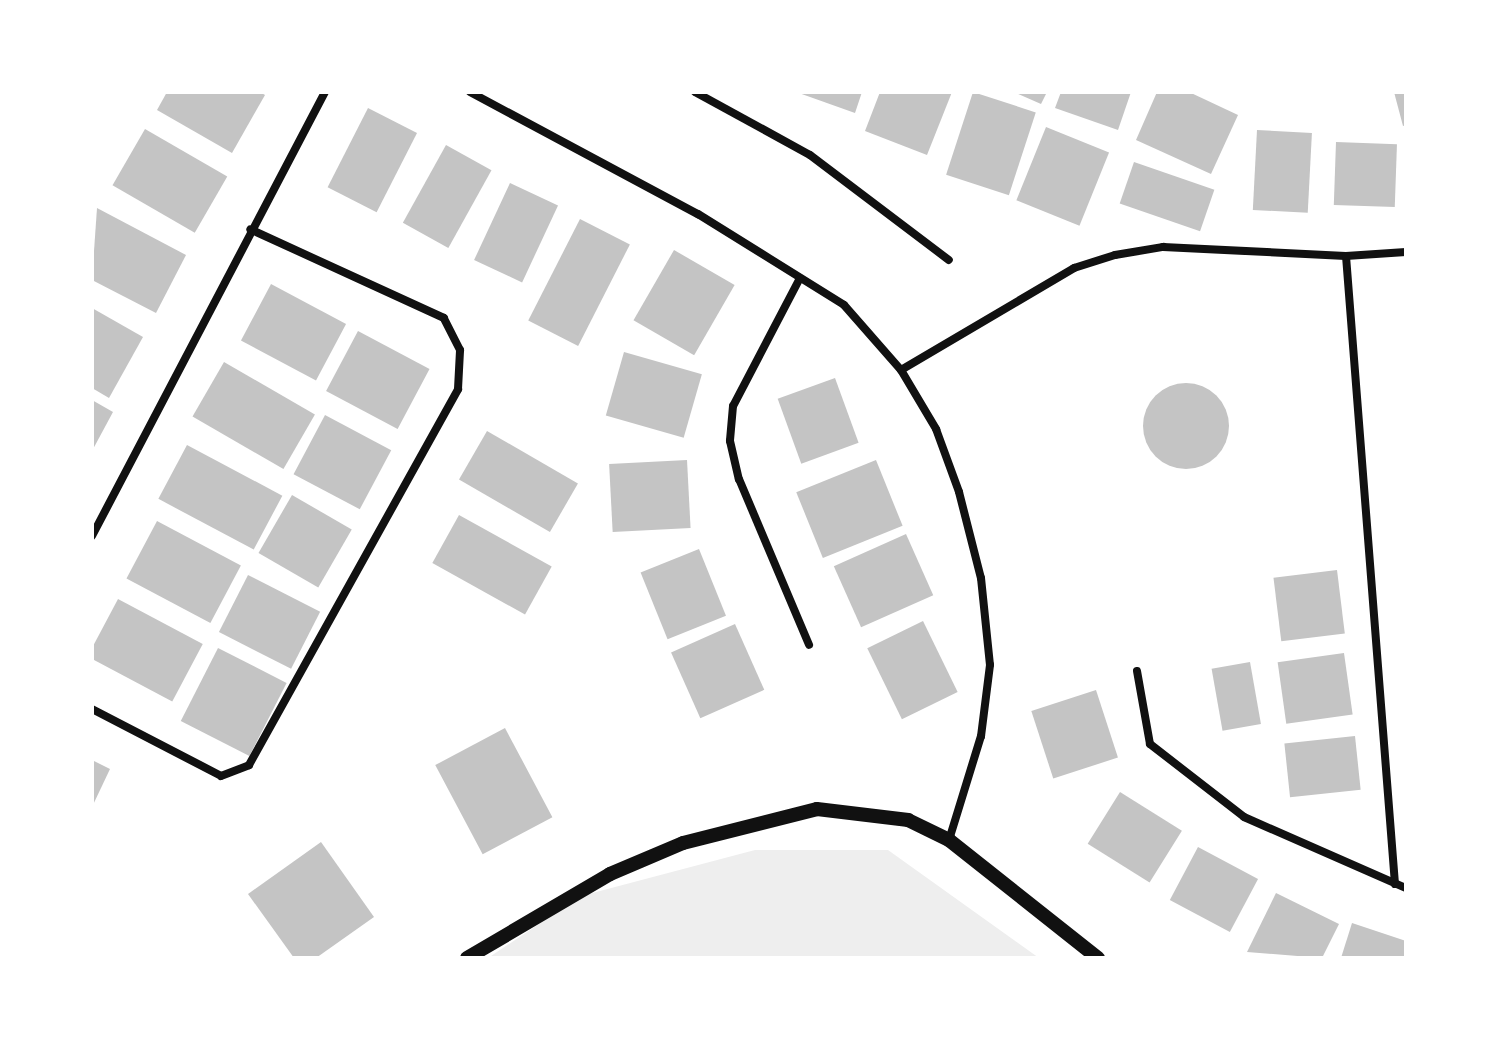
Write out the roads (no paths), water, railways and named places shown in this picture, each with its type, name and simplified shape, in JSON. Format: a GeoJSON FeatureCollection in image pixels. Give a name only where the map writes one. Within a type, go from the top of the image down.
{"type":"FeatureCollection","features":[{"type":"Feature","properties":{"kind":"street"},"geometry":{"type":"LineString","coordinates":[[92,536],[250,229],[325,92]]}},
{"type":"Feature","properties":{"kind":"street"},"geometry":{"type":"LineString","coordinates":[[470,92],[698,214],[844,305],[901,370],[936,429],[959,492],[981,578],[990,665],[981,736],[949,840]]}},
{"type":"Feature","properties":{"kind":"street"},"geometry":{"type":"LineString","coordinates":[[695,92],[810,155],[949,260]]}},
{"type":"Feature","properties":{"kind":"street"},"geometry":{"type":"LineString","coordinates":[[92,709],[221,776],[249,765],[458,389],[460,350],[444,318],[250,229]]}},
{"type":"Feature","properties":{"kind":"street"},"geometry":{"type":"LineString","coordinates":[[901,370],[1074,268],[1115,255],[1163,247],[1346,256],[1406,252]]}},
{"type":"Feature","properties":{"kind":"street"},"geometry":{"type":"LineString","coordinates":[[1346,256],[1395,884]]}},
{"type":"Feature","properties":{"kind":"street"},"geometry":{"type":"LineString","coordinates":[[800,278],[733,406],[730,441],[739,479],[809,645]]}},
{"type":"Feature","properties":{"kind":"street"},"geometry":{"type":"LineString","coordinates":[[1137,671],[1150,744],[1244,817],[1406,888]]}},
{"type":"Feature","properties":{"kind":"street"},"geometry":{"type":"LineString","coordinates":[[467,958],[610,874],[757,819],[817,809],[865,811],[949,840],[1098,958]]}}]}
